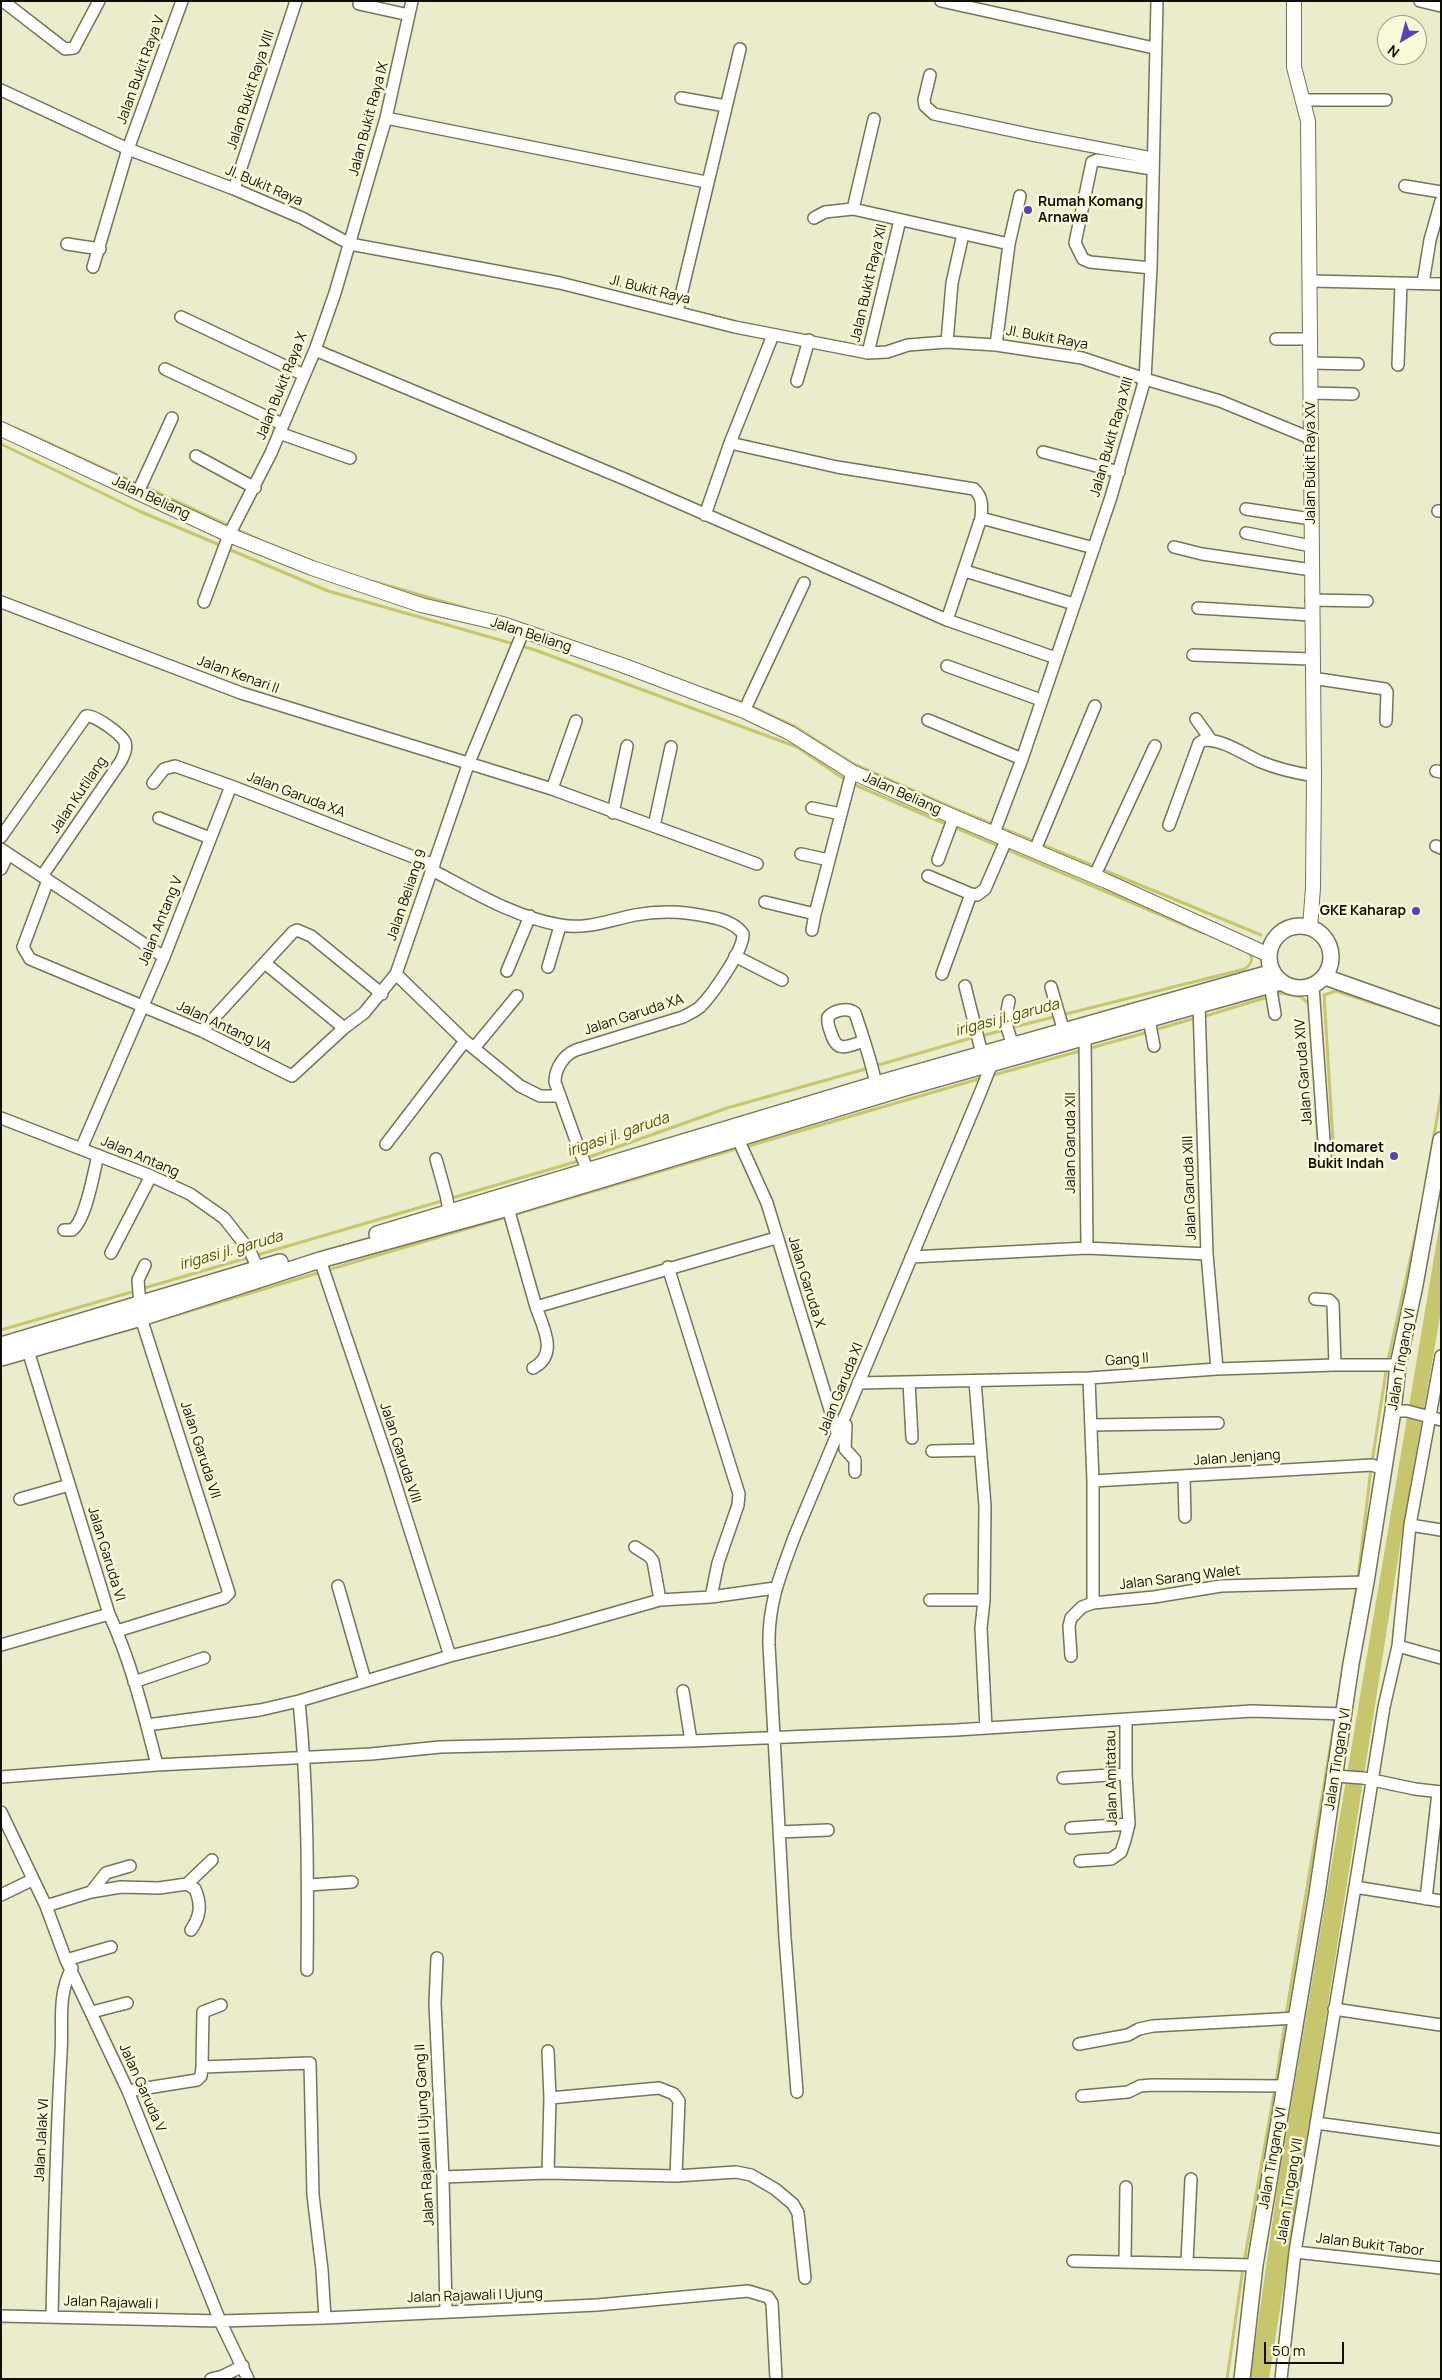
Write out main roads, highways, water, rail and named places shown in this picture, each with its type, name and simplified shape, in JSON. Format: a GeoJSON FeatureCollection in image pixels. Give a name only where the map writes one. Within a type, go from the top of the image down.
{"type":"FeatureCollection","features":[{"type":"Feature","properties":{"kind":"main road"},"geometry":{"type":"LineString","coordinates":[[140,1312],[254,1260],[449,1208],[508,1208],[738,1139],[904,1082],[984,1048],[1009,1035],[1059,1020],[1275,979],[1300,989],[1313,986],[1325,977],[1331,965],[1329,945],[1322,934],[1310,927],[1293,926],[1283,931],[1272,944],[1269,955],[1275,979]]}},
{"type":"Feature","properties":{"kind":"main road"},"geometry":{"type":"LineString","coordinates":[[1325,977],[1441,1018]]}},
{"type":"Feature","properties":{"kind":"main road"},"geometry":{"type":"LineString","coordinates":[[984,1048],[1085,1038],[1199,1006],[1275,979]]}},
{"type":"Feature","properties":{"kind":"main road"},"geometry":{"type":"LineString","coordinates":[[1,1358],[26,1345],[320,1260],[449,1208],[584,1161],[874,1074],[904,1082]]}},
{"type":"Feature","properties":{"kind":"main road","name":"Jalan Tingang VI"},"geometry":{"type":"LineString","coordinates":[[1242,2379],[1255,2265],[1296,2018],[1340,1776],[1351,1664],[1366,1582],[1383,1469],[1400,1411],[1398,1365],[1415,1285],[1441,1140]]}},
{"type":"Feature","properties":{"kind":"main road"},"geometry":{"type":"LineString","coordinates":[[1,1345],[26,1345]]}},
{"type":"Feature","properties":{"kind":"waterway"},"geometry":{"type":"LineString","coordinates":[[16,428],[138,484]]}},
{"type":"Feature","properties":{"kind":"waterway"},"geometry":{"type":"LineString","coordinates":[[1,444],[139,511],[222,546]]}},
{"type":"Feature","properties":{"kind":"waterway"},"geometry":{"type":"LineString","coordinates":[[144,486],[260,540]]}},
{"type":"Feature","properties":{"kind":"waterway"},"geometry":{"type":"LineString","coordinates":[[228,549],[328,591],[535,650],[797,747],[847,781]]}},
{"type":"Feature","properties":{"kind":"waterway"},"geometry":{"type":"LineString","coordinates":[[372,581],[469,609]]}},
{"type":"Feature","properties":{"kind":"waterway"},"geometry":{"type":"LineString","coordinates":[[705,689],[747,704],[794,726],[852,763],[958,810],[1261,935]]}},
{"type":"Feature","properties":{"kind":"waterway"},"geometry":{"type":"LineString","coordinates":[[853,784],[948,825]]}},
{"type":"Feature","properties":{"kind":"waterway"},"geometry":{"type":"LineString","coordinates":[[954,827],[1203,933]]}},
{"type":"Feature","properties":{"kind":"waterway","name":"irigasi jl. garuda"},"geometry":{"type":"LineString","coordinates":[[1010,1028],[1245,969],[1251,961],[1251,956],[1248,952]]}},
{"type":"Feature","properties":{"kind":"waterway"},"geometry":{"type":"LineString","coordinates":[[1334,1157],[1324,995],[1336,991],[1398,1011]]}},
{"type":"Feature","properties":{"kind":"waterway"},"geometry":{"type":"LineString","coordinates":[[1202,1017],[1281,993],[1301,997],[1310,1005]]}},
{"type":"Feature","properties":{"kind":"waterway"},"geometry":{"type":"LineString","coordinates":[[1154,1030],[1196,1018]]}},
{"type":"Feature","properties":{"kind":"waterway","name":"irigasi jl. garuda"},"geometry":{"type":"LineString","coordinates":[[981,1036],[1004,1030]]}},
{"type":"Feature","properties":{"kind":"waterway"},"geometry":{"type":"LineString","coordinates":[[990,1076],[1148,1032]]}},
{"type":"Feature","properties":{"kind":"waterway","name":"irigasi jl. garuda"},"geometry":{"type":"LineString","coordinates":[[875,1066],[975,1037]]}},
{"type":"Feature","properties":{"kind":"waterway","name":"irigasi jl. garuda"},"geometry":{"type":"LineString","coordinates":[[141,1289],[575,1162],[727,1108],[869,1068]]}},
{"type":"Feature","properties":{"kind":"waterway"},"geometry":{"type":"LineString","coordinates":[[745,1147],[982,1078]]}},
{"type":"Feature","properties":{"kind":"waterway"},"geometry":{"type":"LineString","coordinates":[[1425,1187],[1441,1095]]}},
{"type":"Feature","properties":{"kind":"waterway"},"geometry":{"type":"LineString","coordinates":[[1316,1111],[1319,1155]]}},
{"type":"Feature","properties":{"kind":"waterway"},"geometry":{"type":"LineString","coordinates":[[146,1324],[739,1148]]}},
{"type":"Feature","properties":{"kind":"waterway"},"geometry":{"type":"LineString","coordinates":[[1372,1462],[1387,1365],[1421,1211]]}},
{"type":"Feature","properties":{"kind":"waterway","name":"irigasi jl. garuda"},"geometry":{"type":"LineString","coordinates":[[1,1330],[135,1291]]}},
{"type":"Feature","properties":{"kind":"waterway"},"geometry":{"type":"LineString","coordinates":[[98,1338],[140,1326]]}},
{"type":"Feature","properties":{"kind":"waterway"},"geometry":{"type":"LineString","coordinates":[[1358,1579],[1371,1468]]}},
{"type":"Feature","properties":{"kind":"waterway"},"geometry":{"type":"LineString","coordinates":[[1286,2015],[1357,1585]]}},
{"type":"Feature","properties":{"kind":"waterway"},"geometry":{"type":"LineString","coordinates":[[1276,2082],[1285,2022]]}},
{"type":"Feature","properties":{"kind":"waterway"},"geometry":{"type":"LineString","coordinates":[[1244,2262],[1275,2088]]}},
{"type":"Feature","properties":{"kind":"waterway"},"geometry":{"type":"LineString","coordinates":[[1227,2379],[1243,2268]]}},
{"type":"Feature","properties":{"kind":"place","name":"Rumah Komang Arnawa"},"geometry":{"type":"Point","coordinates":[1028,210]}},
{"type":"Feature","properties":{"kind":"place","name":"GKE Kaharap"},"geometry":{"type":"Point","coordinates":[1416,911]}},
{"type":"Feature","properties":{"kind":"place","name":"Indomaret Bukit Indah"},"geometry":{"type":"Point","coordinates":[1394,1156]}}]}
